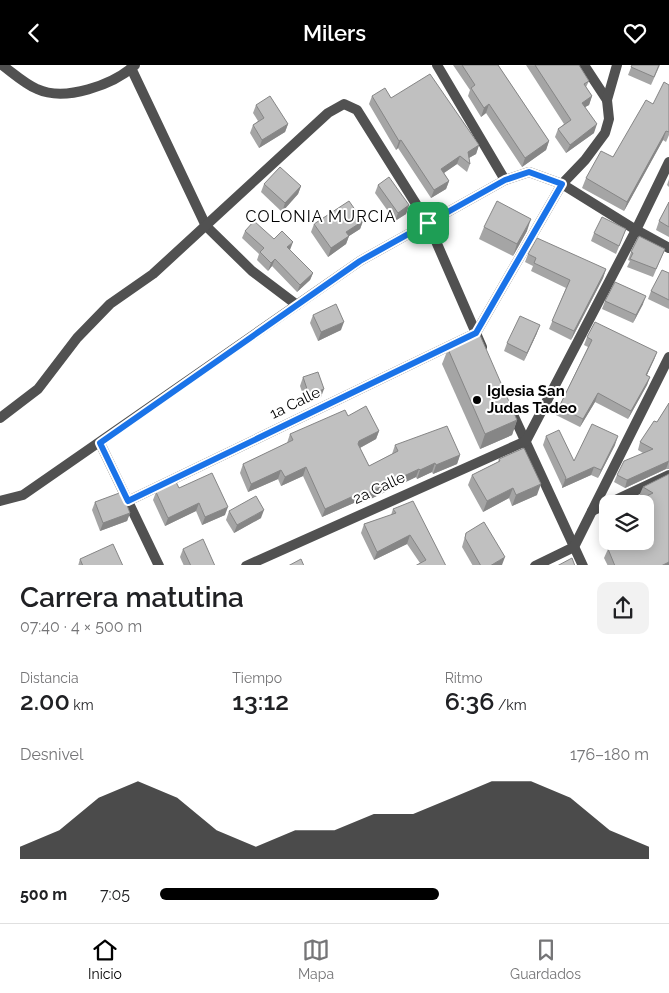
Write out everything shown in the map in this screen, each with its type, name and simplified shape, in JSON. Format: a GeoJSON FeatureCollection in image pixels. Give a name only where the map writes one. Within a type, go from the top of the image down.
{"type":"FeatureCollection","features":[{"type":"Feature","properties":{"kind":"street"},"geometry":{"type":"LineString","coordinates":[[2,65],[37,89],[56,95],[90,90],[133,67],[206,226],[252,271],[297,305]]}},
{"type":"Feature","properties":{"kind":"street"},"geometry":{"type":"LineString","coordinates":[[437,65],[505,180]]}},
{"type":"Feature","properties":{"kind":"street"},"geometry":{"type":"LineString","coordinates":[[584,65],[608,100]]}},
{"type":"Feature","properties":{"kind":"street"},"geometry":{"type":"LineString","coordinates":[[476,333],[562,184],[585,160],[605,133],[609,119],[608,100],[617,65]]}},
{"type":"Feature","properties":{"kind":"street"},"geometry":{"type":"LineString","coordinates":[[0,418],[38,389],[77,338],[110,303],[153,274],[328,113],[344,104],[357,110],[428,223],[488,360]]}},
{"type":"Feature","properties":{"kind":"street"},"geometry":{"type":"LineString","coordinates":[[526,441],[636,230],[669,162]]}},
{"type":"Feature","properties":{"kind":"street"},"geometry":{"type":"LineString","coordinates":[[0,501],[23,495],[360,261],[505,180],[529,172],[562,184],[669,248]]}},
{"type":"Feature","properties":{"kind":"street","name":"1a Calle"},"geometry":{"type":"LineString","coordinates":[[128,501],[476,333]]}},
{"type":"Feature","properties":{"kind":"street"},"geometry":{"type":"LineString","coordinates":[[535,565],[574,547],[669,357]]}},
{"type":"Feature","properties":{"kind":"street"},"geometry":{"type":"LineString","coordinates":[[505,396],[583,565]]}},
{"type":"Feature","properties":{"kind":"street","name":"2a Calle"},"geometry":{"type":"LineString","coordinates":[[246,565],[526,441]]}},
{"type":"Feature","properties":{"kind":"street"},"geometry":{"type":"LineString","coordinates":[[100,443],[158,565]]}},
{"type":"Feature","properties":{"kind":"street"},"geometry":{"type":"LineString","coordinates":[[592,511],[669,475]]}},
{"type":"Feature","properties":{"kind":"building"},"geometry":{"type":"Polygon","coordinates":[[[462,65],[498,65],[549,141],[525,158],[489,104],[484,108],[471,88],[475,85],[462,65]]]}},
{"type":"Feature","properties":{"kind":"building"},"geometry":{"type":"Polygon","coordinates":[[[535,65],[579,65],[589,81],[584,84],[592,96],[582,103],[597,124],[570,145],[558,129],[571,120],[535,65]]]}},
{"type":"Feature","properties":{"kind":"building"},"geometry":{"type":"Polygon","coordinates":[[[632,65],[659,65],[654,77],[631,67],[632,65]]]}},
{"type":"Feature","properties":{"kind":"building"},"geometry":{"type":"Polygon","coordinates":[[[430,74],[479,145],[468,152],[470,164],[460,156],[441,169],[449,181],[434,190],[401,140],[399,141],[372,96],[385,88],[391,98],[430,74]]]}},
{"type":"Feature","properties":{"kind":"building"},"geometry":{"type":"Polygon","coordinates":[[[664,82],[669,85],[669,132],[666,131],[627,202],[586,178],[601,151],[613,157],[646,100],[653,104],[664,82]]]}},
{"type":"Feature","properties":{"kind":"building"},"geometry":{"type":"Polygon","coordinates":[[[270,96],[288,124],[262,140],[253,125],[264,118],[256,105],[270,96]]]}},
{"type":"Feature","properties":{"kind":"building"},"geometry":{"type":"Polygon","coordinates":[[[280,167],[301,186],[285,203],[264,184],[280,167]]]}},
{"type":"Feature","properties":{"kind":"building"},"geometry":{"type":"Polygon","coordinates":[[[389,177],[409,205],[398,213],[378,185],[389,177]]]}},
{"type":"Feature","properties":{"kind":"building"},"geometry":{"type":"Polygon","coordinates":[[[349,201],[363,221],[346,232],[349,236],[331,248],[314,224],[349,201]]]}},
{"type":"Feature","properties":{"kind":"building"},"geometry":{"type":"Polygon","coordinates":[[[497,201],[531,219],[517,244],[484,227],[497,201]]]}},
{"type":"Feature","properties":{"kind":"building"},"geometry":{"type":"Polygon","coordinates":[[[669,202],[669,227],[659,221],[669,202]]]}},
{"type":"Feature","properties":{"kind":"building"},"geometry":{"type":"Polygon","coordinates":[[[602,217],[626,229],[619,246],[594,233],[602,217]]]}},
{"type":"Feature","properties":{"kind":"building"},"geometry":{"type":"Polygon","coordinates":[[[254,221],[274,239],[282,231],[293,242],[287,247],[313,273],[300,285],[275,259],[271,263],[260,252],[264,248],[245,231],[254,221]]]}},
{"type":"Feature","properties":{"kind":"building"},"geometry":{"type":"Polygon","coordinates":[[[639,236],[665,249],[656,269],[630,259],[633,253],[631,252],[639,236]]]}},
{"type":"Feature","properties":{"kind":"building"},"geometry":{"type":"Polygon","coordinates":[[[537,238],[606,269],[574,331],[552,321],[570,280],[534,263],[536,258],[528,254],[537,238]]]}},
{"type":"Feature","properties":{"kind":"building"},"geometry":{"type":"Polygon","coordinates":[[[662,270],[669,273],[669,300],[651,291],[662,270]]]}},
{"type":"Feature","properties":{"kind":"building"},"geometry":{"type":"Polygon","coordinates":[[[615,282],[646,296],[636,315],[605,301],[615,282]]]}},
{"type":"Feature","properties":{"kind":"building"},"geometry":{"type":"Polygon","coordinates":[[[336,304],[344,322],[321,332],[313,315],[336,304]]]}},
{"type":"Feature","properties":{"kind":"building"},"geometry":{"type":"Polygon","coordinates":[[[520,316],[540,325],[527,353],[507,343],[520,316]]]}},
{"type":"Feature","properties":{"kind":"building"},"geometry":{"type":"Polygon","coordinates":[[[595,322],[657,352],[646,375],[650,377],[631,411],[598,393],[583,419],[559,407],[592,340],[587,337],[595,322]]]}},
{"type":"Feature","properties":{"kind":"building"},"geometry":{"type":"Polygon","coordinates":[[[480,335],[517,420],[485,434],[448,349],[480,335]]]}},
{"type":"Feature","properties":{"kind":"building"},"geometry":{"type":"Polygon","coordinates":[[[318,372],[324,389],[309,395],[303,377],[318,372]]]}},
{"type":"Feature","properties":{"kind":"building"},"geometry":{"type":"Polygon","coordinates":[[[669,403],[669,461],[627,480],[617,475],[624,461],[653,449],[640,442],[654,421],[657,422],[669,403]]]}},
{"type":"Feature","properties":{"kind":"building"},"geometry":{"type":"Polygon","coordinates":[[[366,406],[379,431],[359,441],[358,444],[369,466],[398,451],[395,445],[447,426],[460,455],[436,465],[435,463],[419,469],[361,496],[360,493],[325,509],[306,467],[285,477],[281,470],[251,484],[243,464],[293,440],[290,434],[345,410],[348,416],[366,406]]]}},
{"type":"Feature","properties":{"kind":"building"},"geometry":{"type":"Polygon","coordinates":[[[592,424],[618,436],[601,470],[594,467],[565,480],[566,478],[546,436],[559,430],[574,461],[592,424]]]}},
{"type":"Feature","properties":{"kind":"building"},"geometry":{"type":"Polygon","coordinates":[[[524,448],[541,484],[516,495],[513,488],[487,501],[472,475],[500,461],[499,459],[524,448]]]}},
{"type":"Feature","properties":{"kind":"building"},"geometry":{"type":"Polygon","coordinates":[[[212,473],[228,507],[205,517],[199,503],[168,518],[156,492],[176,482],[179,488],[212,473]]]}},
{"type":"Feature","properties":{"kind":"building"},"geometry":{"type":"Polygon","coordinates":[[[669,474],[669,562],[663,565],[615,565],[608,550],[654,550],[654,495],[649,495],[653,493],[643,487],[669,474]]]}},
{"type":"Feature","properties":{"kind":"building"},"geometry":{"type":"Polygon","coordinates":[[[122,492],[130,513],[103,523],[95,502],[122,492]]]}},
{"type":"Feature","properties":{"kind":"building"},"geometry":{"type":"Polygon","coordinates":[[[256,496],[264,510],[237,525],[229,511],[256,496]]]}},
{"type":"Feature","properties":{"kind":"building"},"geometry":{"type":"Polygon","coordinates":[[[413,501],[445,565],[417,565],[426,560],[410,535],[377,552],[364,524],[396,513],[393,509],[413,501]]]}},
{"type":"Feature","properties":{"kind":"building"},"geometry":{"type":"Polygon","coordinates":[[[484,522],[505,557],[492,565],[480,565],[465,538],[466,533],[484,522]]]}},
{"type":"Feature","properties":{"kind":"building"},"geometry":{"type":"Polygon","coordinates":[[[203,539],[215,565],[191,565],[183,549],[203,539]]]}},
{"type":"Feature","properties":{"kind":"building"},"geometry":{"type":"Polygon","coordinates":[[[113,544],[123,565],[83,565],[80,559],[113,544]]]}},
{"type":"Feature","properties":{"kind":"building"},"geometry":{"type":"Polygon","coordinates":[[[572,558],[575,565],[559,565],[572,558]]]}},
{"type":"Feature","properties":{"kind":"building"},"geometry":{"type":"Polygon","coordinates":[[[301,559],[304,565],[290,565],[301,559]]]}},
{"type":"Feature","properties":{"kind":"place","name":"Iglesia San Judas Tadeo"},"geometry":{"type":"Point","coordinates":[477,400]}},
{"type":"Feature","properties":{"kind":"district","name":"COLONIA MURCIA"},"geometry":{"type":"Point","coordinates":[321,216]}},
{"type":"Feature","properties":{"kind":"route"},"geometry":{"type":"LineString","coordinates":[[529,172],[562,184],[476,333],[128,501],[100,443],[360,261],[428,223],[505,180],[529,172]]}}]}
